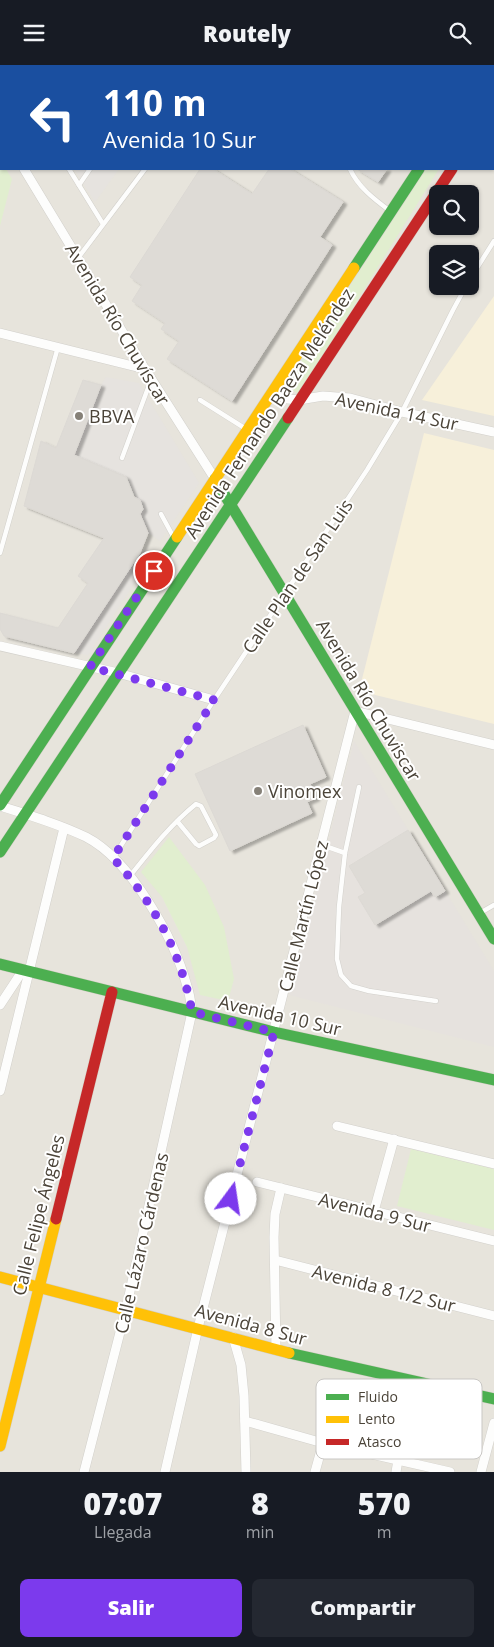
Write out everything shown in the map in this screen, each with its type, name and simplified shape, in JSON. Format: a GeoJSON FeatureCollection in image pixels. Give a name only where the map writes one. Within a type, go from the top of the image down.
{"type":"FeatureCollection","features":[{"type":"Feature","properties":{"kind":"main road","name":"Avenida Fernando Baeza Meléndez"},"geometry":{"type":"LineString","coordinates":[[0,805],[418,170]]}},
{"type":"Feature","properties":{"kind":"main road","name":"Avenida Fernando Baeza Meléndez"},"geometry":{"type":"LineString","coordinates":[[0,852],[451,170]]}},
{"type":"Feature","properties":{"kind":"main road","name":"Avenida Río Chuviscar"},"geometry":{"type":"LineString","coordinates":[[214,479],[479,914],[490,923],[494,939]]}},
{"type":"Feature","properties":{"kind":"main road","name":"Avenida 10 Sur"},"geometry":{"type":"LineString","coordinates":[[0,964],[274,1032],[494,1080]]}},
{"type":"Feature","properties":{"kind":"main road","name":"Calle Felipe Ángeles"},"geometry":{"type":"LineString","coordinates":[[0,1446],[112,992]]}},
{"type":"Feature","properties":{"kind":"main road","name":"Avenida 8 Sur"},"geometry":{"type":"LineString","coordinates":[[0,1277],[233,1337],[276,1350],[405,1379]]}},
{"type":"Feature","properties":{"kind":"street","name":"Avenida Río Chuvíscar"},"geometry":{"type":"LineString","coordinates":[[25,170],[214,479]]}},
{"type":"Feature","properties":{"kind":"street"},"geometry":{"type":"LineString","coordinates":[[0,333],[145,369]]}},
{"type":"Feature","properties":{"kind":"street","name":"Avenida 14 Sur"},"geometry":{"type":"LineString","coordinates":[[271,393],[288,399],[299,400],[323,397],[350,398],[402,412],[494,432]]}},
{"type":"Feature","properties":{"kind":"street"},"geometry":{"type":"LineString","coordinates":[[0,647],[118,673],[214,700]]}},
{"type":"Feature","properties":{"kind":"street"},"geometry":{"type":"LineString","coordinates":[[355,711],[494,745]]}},
{"type":"Feature","properties":{"kind":"street","name":"Calle Martín López"},"geometry":{"type":"LineString","coordinates":[[165,1472],[198,1328],[355,711]]}},
{"type":"Feature","properties":{"kind":"street"},"geometry":{"type":"LineString","coordinates":[[0,805],[87,838],[113,858],[130,876],[168,934],[187,986],[192,1012]]}},
{"type":"Feature","properties":{"kind":"street"},"geometry":{"type":"LineString","coordinates":[[0,1091],[27,971],[64,828]]}},
{"type":"Feature","properties":{"kind":"street"},"geometry":{"type":"LineString","coordinates":[[0,1005],[27,971]]}},
{"type":"Feature","properties":{"kind":"street","name":"Calle Lázaro Cárdenas"},"geometry":{"type":"LineString","coordinates":[[84,1472],[126,1309],[192,1012]]}},
{"type":"Feature","properties":{"kind":"street"},"geometry":{"type":"LineString","coordinates":[[337,1126],[494,1164]]}},
{"type":"Feature","properties":{"kind":"street"},"geometry":{"type":"LineString","coordinates":[[374,1211],[394,1139]]}},
{"type":"Feature","properties":{"kind":"street","name":"Avenida 9 Sur"},"geometry":{"type":"LineString","coordinates":[[257,1182],[494,1241]]}},
{"type":"Feature","properties":{"kind":"street"},"geometry":{"type":"LineString","coordinates":[[276,1350],[274,1226],[281,1188]]}},
{"type":"Feature","properties":{"kind":"street","name":"Avenida 8 1/2 Sur"},"geometry":{"type":"LineString","coordinates":[[275,1260],[494,1316]]}},
{"type":"Feature","properties":{"kind":"street"},"geometry":{"type":"LineString","coordinates":[[233,1337],[240,1365],[245,1421],[246,1472]]}},
{"type":"Feature","properties":{"kind":"street"},"geometry":{"type":"LineString","coordinates":[[245,1421],[316,1441]]}},
{"type":"Feature","properties":{"kind":"street"},"geometry":{"type":"LineString","coordinates":[[481,1472],[494,1423]]}},
{"type":"Feature","properties":{"kind":"street"},"geometry":{"type":"LineString","coordinates":[[316,1472],[319,1459]]}},
{"type":"Feature","properties":{"kind":"street"},"geometry":{"type":"LineString","coordinates":[[394,1459],[450,1472]]}},
{"type":"Feature","properties":{"kind":"street"},"geometry":{"type":"LineString","coordinates":[[396,1472],[398,1460]]}},
{"type":"Feature","properties":{"kind":"lane"},"geometry":{"type":"LineString","coordinates":[[70,170],[103,225]]}},
{"type":"Feature","properties":{"kind":"lane"},"geometry":{"type":"LineString","coordinates":[[79,185],[89,170]]}},
{"type":"Feature","properties":{"kind":"lane"},"geometry":{"type":"LineString","coordinates":[[78,259],[144,170]]}},
{"type":"Feature","properties":{"kind":"lane"},"geometry":{"type":"LineString","coordinates":[[350,170],[362,187],[390,212]]}},
{"type":"Feature","properties":{"kind":"lane"},"geometry":{"type":"LineString","coordinates":[[479,265],[494,241]]}},
{"type":"Feature","properties":{"kind":"lane","name":"Calle Plan de San Luis"},"geometry":{"type":"LineString","coordinates":[[113,858],[214,700],[367,470],[402,412],[461,295]]}},
{"type":"Feature","properties":{"kind":"lane"},"geometry":{"type":"LineString","coordinates":[[0,553],[58,347]]}},
{"type":"Feature","properties":{"kind":"lane"},"geometry":{"type":"LineString","coordinates":[[122,458],[152,379]]}},
{"type":"Feature","properties":{"kind":"lane"},"geometry":{"type":"LineString","coordinates":[[200,401],[247,430]]}},
{"type":"Feature","properties":{"kind":"lane"},"geometry":{"type":"LineString","coordinates":[[160,514],[174,540]]}},
{"type":"Feature","properties":{"kind":"lane"},"geometry":{"type":"LineString","coordinates":[[359,787],[345,853],[339,907],[337,959],[341,975],[351,986],[369,991],[436,1001]]}},
{"type":"Feature","properties":{"kind":"lane"},"geometry":{"type":"LineString","coordinates":[[130,876],[162,836],[177,821],[191,808],[198,804],[201,806],[216,835],[199,846],[177,821]]}},
{"type":"Feature","properties":{"kind":"lane"},"geometry":{"type":"LineString","coordinates":[[320,844],[345,853]]}},
{"type":"Feature","properties":{"kind":"lane"},"geometry":{"type":"LineString","coordinates":[[479,914],[494,905]]}},
{"type":"Feature","properties":{"kind":"shaded area"},"geometry":{"type":"Polygon","coordinates":[[[0,170],[494,170],[494,1472],[0,1472],[0,170]]]}},
{"type":"Feature","properties":{"kind":"shaded area"},"geometry":{"type":"Polygon","coordinates":[[[75,170],[118,170],[95,202],[75,170]]]}},
{"type":"Feature","properties":{"kind":"shaded area"},"geometry":{"type":"Polygon","coordinates":[[[106,377],[139,383],[199,483],[160,541],[148,533],[126,477],[74,455],[101,385],[106,377]]]}},
{"type":"Feature","properties":{"kind":"shaded area"},"geometry":{"type":"Polygon","coordinates":[[[140,553],[149,560],[88,655],[74,653],[140,553]]]}},
{"type":"Feature","properties":{"kind":"shaded area"},"geometry":{"type":"Polygon","coordinates":[[[354,741],[494,971],[494,1047],[289,995],[354,741]]]}},
{"type":"Feature","properties":{"kind":"green space"},"geometry":{"type":"Polygon","coordinates":[[[0,170],[7,170],[12,179],[0,226],[0,170]]]}},
{"type":"Feature","properties":{"kind":"green space"},"geometry":{"type":"Polygon","coordinates":[[[425,170],[438,170],[429,185],[299,394],[285,386],[425,170]]]}},
{"type":"Feature","properties":{"kind":"green space"},"geometry":{"type":"Polygon","coordinates":[[[169,837],[205,885],[224,927],[234,979],[228,1001],[200,995],[187,947],[162,897],[141,872],[169,837]]]}},
{"type":"Feature","properties":{"kind":"green space"},"geometry":{"type":"Polygon","coordinates":[[[411,1149],[494,1169],[494,1230],[397,1206],[411,1149]]]}},
{"type":"Feature","properties":{"kind":"sand"},"geometry":{"type":"Polygon","coordinates":[[[494,296],[494,416],[422,400],[494,296]]]}},
{"type":"Feature","properties":{"kind":"sand"},"geometry":{"type":"Polygon","coordinates":[[[424,433],[494,450],[494,724],[359,691],[424,433]]]}},
{"type":"Feature","properties":{"kind":"building"},"geometry":{"type":"Polygon","coordinates":[[[199,170],[215,170],[252,194],[268,170],[292,170],[343,202],[320,237],[332,245],[232,401],[167,359],[179,341],[161,329],[165,323],[132,301],[142,285],[130,277],[199,170]]]}},
{"type":"Feature","properties":{"kind":"building"},"geometry":{"type":"Polygon","coordinates":[[[359,170],[386,170],[378,182],[359,170]]]}},
{"type":"Feature","properties":{"kind":"building"},"geometry":{"type":"Polygon","coordinates":[[[83,380],[101,385],[74,455],[126,477],[134,497],[140,500],[143,509],[140,514],[148,533],[140,553],[74,653],[4,636],[0,629],[0,613],[58,628],[88,583],[78,576],[104,538],[24,506],[41,441],[56,448],[83,380]]]}},
{"type":"Feature","properties":{"kind":"building","name":"Vinomex"},"geometry":{"type":"Polygon","coordinates":[[[303,725],[326,777],[310,784],[316,798],[307,802],[312,813],[230,851],[195,774],[303,725]]]}},
{"type":"Feature","properties":{"kind":"building"},"geometry":{"type":"Polygon","coordinates":[[[408,830],[445,891],[435,897],[431,891],[375,925],[358,897],[365,893],[349,866],[408,830]]]}},
{"type":"Feature","properties":{"kind":"traffic: fast"},"geometry":{"type":"LineString","coordinates":[[354,268],[418,170]]}},
{"type":"Feature","properties":{"kind":"traffic: fast"},"geometry":{"type":"LineString","coordinates":[[0,852],[288,418]]}},
{"type":"Feature","properties":{"kind":"traffic: fast"},"geometry":{"type":"LineString","coordinates":[[215,479],[494,939]]}},
{"type":"Feature","properties":{"kind":"traffic: fast"},"geometry":{"type":"LineString","coordinates":[[0,805],[177,537]]}},
{"type":"Feature","properties":{"kind":"traffic: fast"},"geometry":{"type":"LineString","coordinates":[[0,964],[274,1032],[494,1080]]}},
{"type":"Feature","properties":{"kind":"traffic: fast"},"geometry":{"type":"LineString","coordinates":[[289,1353],[405,1379]]}},
{"type":"Feature","properties":{"kind":"traffic: fast"},"geometry":{"type":"LineString","coordinates":[[482,1396],[494,1399]]}},
{"type":"Feature","properties":{"kind":"traffic: slow"},"geometry":{"type":"LineString","coordinates":[[177,537],[354,268]]}},
{"type":"Feature","properties":{"kind":"traffic: slow"},"geometry":{"type":"LineString","coordinates":[[0,1446],[56,1219]]}},
{"type":"Feature","properties":{"kind":"traffic: slow"},"geometry":{"type":"LineString","coordinates":[[0,1277],[289,1353]]}},
{"type":"Feature","properties":{"kind":"traffic: jam"},"geometry":{"type":"LineString","coordinates":[[288,418],[451,170]]}},
{"type":"Feature","properties":{"kind":"traffic: jam"},"geometry":{"type":"LineString","coordinates":[[56,1219],[112,992]]}},
{"type":"Feature","properties":{"kind":"place","name":"BBVA"},"geometry":{"type":"Point","coordinates":[79,416]}},
{"type":"Feature","properties":{"kind":"place","name":"Vinomex"},"geometry":{"type":"Point","coordinates":[258,791]}},
{"type":"Feature","properties":{"kind":"route"},"geometry":{"type":"LineString","coordinates":[[154,571],[90,667],[214,700],[113,858],[130,876],[168,934],[187,986],[192,1012],[274,1032],[231,1199]]}}]}
